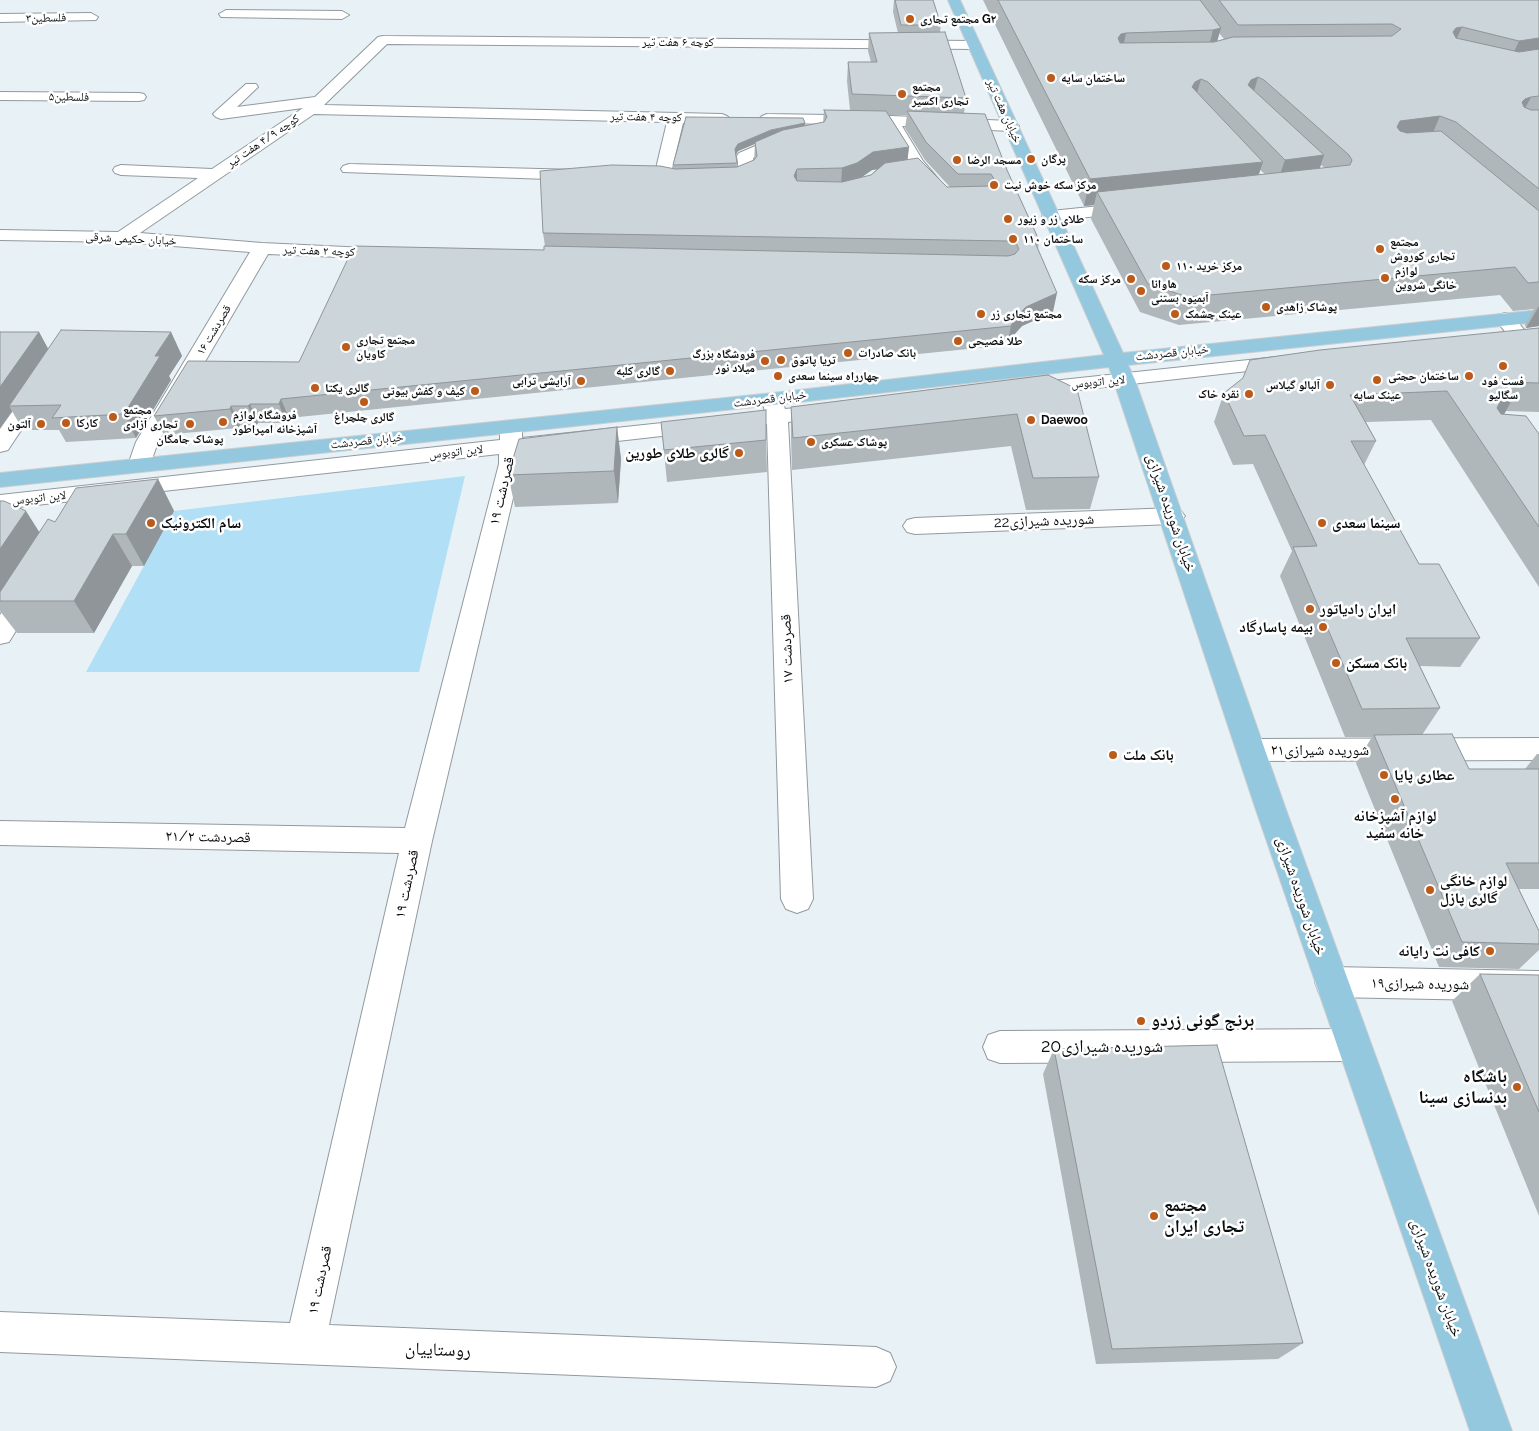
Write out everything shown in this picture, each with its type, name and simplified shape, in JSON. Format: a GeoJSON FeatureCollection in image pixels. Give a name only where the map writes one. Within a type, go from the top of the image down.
{"type":"FeatureCollection","features":[{"type":"Feature","properties":{"kind":"main road","name":"خیابان هفت تیر"},"geometry":{"type":"LineString","coordinates":[[954,0],[1121,370]]}},
{"type":"Feature","properties":{"kind":"main road","name":"خیابان قصردشت"},"geometry":{"type":"LineString","coordinates":[[1121,370],[1539,316]]}},
{"type":"Feature","properties":{"kind":"main road","name":"خیابان شوریده شیرازی"},"geometry":{"type":"LineString","coordinates":[[1121,370],[1173,516],[1331,982],[1491,1431]]}},
{"type":"Feature","properties":{"kind":"main road","name":"خیابان قصردشت"},"geometry":{"type":"LineString","coordinates":[[0,480],[139,465],[512,436]]}},
{"type":"Feature","properties":{"kind":"street"},"geometry":{"type":"LineString","coordinates":[[282,14],[293,0]]}},
{"type":"Feature","properties":{"kind":"street"},"geometry":{"type":"LineString","coordinates":[[226,14],[342,15]]}},
{"type":"Feature","properties":{"kind":"street","name":"فلسطین۳"},"geometry":{"type":"LineString","coordinates":[[0,18],[91,17]]}},
{"type":"Feature","properties":{"kind":"street","name":"کوچه ۶ هفت تیر"},"geometry":{"type":"LineString","coordinates":[[383,40],[974,45]]}},
{"type":"Feature","properties":{"kind":"street","name":"کوچه ۴/۹ هفت تیر"},"geometry":{"type":"LineString","coordinates":[[122,237],[315,105],[383,40]]}},
{"type":"Feature","properties":{"kind":"street","name":"کوچه ۴ هفت تیر"},"geometry":{"type":"LineString","coordinates":[[251,87],[221,114],[315,105],[733,119]]}},
{"type":"Feature","properties":{"kind":"street","name":"فلسطین۵"},"geometry":{"type":"LineString","coordinates":[[0,96],[139,97]]}},
{"type":"Feature","properties":{"kind":"street"},"geometry":{"type":"LineString","coordinates":[[642,176],[669,179],[676,118]]}},
{"type":"Feature","properties":{"kind":"street"},"geometry":{"type":"LineString","coordinates":[[752,119],[892,121],[1010,126]]}},
{"type":"Feature","properties":{"kind":"street"},"geometry":{"type":"LineString","coordinates":[[702,179],[737,178],[747,174],[745,156],[778,142],[812,136],[810,120]]}},
{"type":"Feature","properties":{"kind":"street"},"geometry":{"type":"LineString","coordinates":[[892,121],[920,169],[951,199]]}},
{"type":"Feature","properties":{"kind":"street"},"geometry":{"type":"LineString","coordinates":[[904,171],[920,169]]}},
{"type":"Feature","properties":{"kind":"street"},"geometry":{"type":"LineString","coordinates":[[121,170],[215,174]]}},
{"type":"Feature","properties":{"kind":"street"},"geometry":{"type":"LineString","coordinates":[[349,170],[593,175]]}},
{"type":"Feature","properties":{"kind":"street"},"geometry":{"type":"LineString","coordinates":[[1051,216],[1142,207]]}},
{"type":"Feature","properties":{"kind":"street","name":"خیابان حکیمی شرقی"},"geometry":{"type":"LineString","coordinates":[[0,235],[122,237],[262,248]]}},
{"type":"Feature","properties":{"kind":"street","name":"کوچه ۲ هفت تیر"},"geometry":{"type":"LineString","coordinates":[[262,248],[405,254]]}},
{"type":"Feature","properties":{"kind":"street","name":"قصردشت ۱۶"},"geometry":{"type":"LineString","coordinates":[[139,465],[148,442],[262,248]]}},
{"type":"Feature","properties":{"kind":"street"},"geometry":{"type":"LineString","coordinates":[[1505,319],[1529,335],[1539,360]]}},
{"type":"Feature","properties":{"kind":"street","name":"لاین اتوبوس"},"geometry":{"type":"LineString","coordinates":[[0,502],[90,492],[512,436],[775,408],[1018,390],[1121,370],[1529,335]]}},
{"type":"Feature","properties":{"kind":"street"},"geometry":{"type":"LineString","coordinates":[[0,445],[51,371]]}},
{"type":"Feature","properties":{"kind":"street","name":"قصردشت ۱۷"},"geometry":{"type":"LineString","coordinates":[[775,408],[797,899]]}},
{"type":"Feature","properties":{"kind":"street","name":"قصردشت ۱۹"},"geometry":{"type":"LineString","coordinates":[[306,1344],[417,841],[510,464],[512,436]]}},
{"type":"Feature","properties":{"kind":"street"},"geometry":{"type":"LineString","coordinates":[[77,515],[103,469]]}},
{"type":"Feature","properties":{"kind":"street","name":"22شوریده شیرازی"},"geometry":{"type":"LineString","coordinates":[[915,526],[1173,516]]}},
{"type":"Feature","properties":{"kind":"street"},"geometry":{"type":"LineString","coordinates":[[0,635],[41,571]]}},
{"type":"Feature","properties":{"kind":"street","name":"شوریده شیرازی۲۱"},"geometry":{"type":"LineString","coordinates":[[1251,750],[1539,749]]}},
{"type":"Feature","properties":{"kind":"street","name":"قصردشت ۲۱/۲"},"geometry":{"type":"LineString","coordinates":[[0,833],[417,841]]}},
{"type":"Feature","properties":{"kind":"street","name":"شوریده شیرازی۱۹"},"geometry":{"type":"LineString","coordinates":[[1331,982],[1539,986]]}},
{"type":"Feature","properties":{"kind":"street","name":"20شوریده شیرازی"},"geometry":{"type":"LineString","coordinates":[[1000,1047],[1353,1045]]}},
{"type":"Feature","properties":{"kind":"street","name":"روستاییان"},"geometry":{"type":"LineString","coordinates":[[0,1332],[876,1367]]}},
{"type":"Feature","properties":{"kind":"shaded area"},"geometry":{"type":"Polygon","coordinates":[[[465,476],[419,672],[86,672],[174,511],[465,476]]]}},
{"type":"Feature","properties":{"kind":"building"},"geometry":{"type":"Polygon","coordinates":[[[895,0],[933,0],[941,25],[901,25],[895,0]]]}},
{"type":"Feature","properties":{"kind":"building"},"geometry":{"type":"Polygon","coordinates":[[[998,0],[1200,0],[1221,28],[1213,30],[1126,33],[1121,34],[1118,38],[1120,43],[1214,42],[1233,37],[1392,36],[1401,29],[1392,24],[1238,25],[1219,0],[1539,0],[1539,38],[1519,41],[1462,27],[1456,28],[1453,32],[1456,38],[1519,52],[1539,49],[1539,96],[1525,99],[1522,102],[1524,107],[1531,110],[1539,110],[1539,189],[1456,122],[1440,116],[1400,121],[1397,127],[1400,131],[1407,133],[1441,131],[1539,211],[1539,282],[1528,283],[1515,267],[1188,297],[1148,284],[1097,192],[1350,165],[1352,160],[1349,155],[1264,80],[1258,77],[1251,80],[1248,85],[1324,155],[1285,160],[1208,82],[1201,79],[1195,82],[1192,87],[1263,162],[1090,179],[998,0]]]}},
{"type":"Feature","properties":{"kind":"building"},"geometry":{"type":"Polygon","coordinates":[[[945,32],[966,98],[852,94],[848,62],[877,62],[869,33],[945,32]]]}},
{"type":"Feature","properties":{"kind":"building"},"geometry":{"type":"Polygon","coordinates":[[[824,110],[886,111],[909,147],[873,152],[857,163],[842,168],[797,169],[794,176],[797,181],[842,182],[871,175],[885,163],[918,158],[947,187],[991,186],[994,179],[991,174],[958,174],[926,142],[907,111],[985,114],[1007,170],[1039,240],[1034,240],[1057,293],[1026,307],[1015,318],[1011,326],[281,399],[279,404],[250,404],[248,406],[231,406],[230,409],[154,416],[188,361],[299,362],[354,246],[544,250],[544,246],[1008,256],[1015,254],[1019,249],[1016,243],[1008,241],[543,233],[540,171],[612,165],[660,166],[675,169],[737,167],[754,160],[757,156],[755,142],[783,130],[824,122],[827,117],[824,110]]]}},
{"type":"Feature","properties":{"kind":"building"},"geometry":{"type":"Polygon","coordinates":[[[686,117],[803,118],[805,123],[771,130],[738,144],[735,149],[737,163],[673,165],[686,117]]]}},
{"type":"Feature","properties":{"kind":"building"},"geometry":{"type":"Polygon","coordinates":[[[1539,328],[1539,383],[1502,382],[1513,398],[1501,400],[1497,408],[1501,414],[1526,416],[1539,434],[1539,527],[1447,391],[1350,395],[1376,441],[1351,441],[1419,564],[1439,564],[1480,638],[1406,638],[1440,708],[1362,709],[1293,547],[1317,546],[1265,435],[1244,436],[1224,393],[1243,378],[1250,360],[1320,350],[1539,328]]]}},
{"type":"Feature","properties":{"kind":"building"},"geometry":{"type":"Polygon","coordinates":[[[61,330],[171,332],[155,356],[160,356],[124,414],[52,418],[61,405],[9,406],[61,330]]]}},
{"type":"Feature","properties":{"kind":"building"},"geometry":{"type":"Polygon","coordinates":[[[0,332],[39,332],[0,387],[0,332]]]}},
{"type":"Feature","properties":{"kind":"building"},"geometry":{"type":"Polygon","coordinates":[[[1048,375],[1077,389],[1099,477],[1033,478],[1017,414],[793,438],[791,407],[1048,375]]]}},
{"type":"Feature","properties":{"kind":"building"},"geometry":{"type":"Polygon","coordinates":[[[766,410],[766,440],[664,450],[661,422],[766,410]]]}},
{"type":"Feature","properties":{"kind":"building"},"geometry":{"type":"Polygon","coordinates":[[[617,427],[614,471],[508,475],[519,439],[617,427]]]}},
{"type":"Feature","properties":{"kind":"building"},"geometry":{"type":"Polygon","coordinates":[[[158,479],[126,534],[113,534],[74,601],[0,601],[0,592],[48,519],[55,522],[76,488],[158,479]]]}},
{"type":"Feature","properties":{"kind":"building"},"geometry":{"type":"Polygon","coordinates":[[[0,501],[26,511],[0,549],[0,501]]]}},
{"type":"Feature","properties":{"kind":"building"},"geometry":{"type":"Polygon","coordinates":[[[1452,734],[1469,769],[1539,769],[1539,863],[1506,863],[1539,931],[1539,944],[1462,942],[1374,735],[1452,734]]]}},
{"type":"Feature","properties":{"kind":"building"},"geometry":{"type":"Polygon","coordinates":[[[1480,974],[1539,975],[1539,1112],[1480,974]]]}},
{"type":"Feature","properties":{"kind":"building","name":"مجتمع تجاری ایران"},"geometry":{"type":"Polygon","coordinates":[[[1217,1045],[1303,1343],[1112,1349],[1054,1049],[1217,1045]]]}},
{"type":"Feature","properties":{"kind":"place","name":"مجتمع تجاری G۲"},"geometry":{"type":"Point","coordinates":[910,19]}},
{"type":"Feature","properties":{"kind":"place","name":"ساختمان سایه"},"geometry":{"type":"Point","coordinates":[1051,78]}},
{"type":"Feature","properties":{"kind":"place","name":"مجتمع تجاری اکسیر"},"geometry":{"type":"Point","coordinates":[902,94]}},
{"type":"Feature","properties":{"kind":"place","name":"پرگان"},"geometry":{"type":"Point","coordinates":[1031,159]}},
{"type":"Feature","properties":{"kind":"place","name":"مسجد الرضا"},"geometry":{"type":"Point","coordinates":[957,160]}},
{"type":"Feature","properties":{"kind":"place","name":"مرکز سکه خوش نیت"},"geometry":{"type":"Point","coordinates":[994,185]}},
{"type":"Feature","properties":{"kind":"place","name":"طلای زر و زیور"},"geometry":{"type":"Point","coordinates":[1008,219]}},
{"type":"Feature","properties":{"kind":"place","name":"ساختمان ۱۱۰"},"geometry":{"type":"Point","coordinates":[1013,239]}},
{"type":"Feature","properties":{"kind":"place","name":"مجتمع تجاری کوروش"},"geometry":{"type":"Point","coordinates":[1380,249]}},
{"type":"Feature","properties":{"kind":"place","name":"مرکز خرید ۱۱۰"},"geometry":{"type":"Point","coordinates":[1166,266]}},
{"type":"Feature","properties":{"kind":"place","name":"لوازم خانگی شروین"},"geometry":{"type":"Point","coordinates":[1385,278]}},
{"type":"Feature","properties":{"kind":"place","name":"مرکز سکه"},"geometry":{"type":"Point","coordinates":[1131,279]}},
{"type":"Feature","properties":{"kind":"place","name":"هاوانا آبمیوه بستنی"},"geometry":{"type":"Point","coordinates":[1141,291]}},
{"type":"Feature","properties":{"kind":"place","name":"پوشاک زاهدی"},"geometry":{"type":"Point","coordinates":[1266,307]}},
{"type":"Feature","properties":{"kind":"place","name":"مجتمع تجاری زر"},"geometry":{"type":"Point","coordinates":[981,314]}},
{"type":"Feature","properties":{"kind":"place","name":"عینک چشمک"},"geometry":{"type":"Point","coordinates":[1175,314]}},
{"type":"Feature","properties":{"kind":"place","name":"طلا فصیحی"},"geometry":{"type":"Point","coordinates":[958,341]}},
{"type":"Feature","properties":{"kind":"place","name":"مجتمع تجاری کاویان"},"geometry":{"type":"Point","coordinates":[346,347]}},
{"type":"Feature","properties":{"kind":"place","name":"بانک صادرات"},"geometry":{"type":"Point","coordinates":[848,353]}},
{"type":"Feature","properties":{"kind":"place","name":"تریا پاتوق"},"geometry":{"type":"Point","coordinates":[781,360]}},
{"type":"Feature","properties":{"kind":"place","name":"فروشگاه بزرگ میلاد نور"},"geometry":{"type":"Point","coordinates":[765,361]}},
{"type":"Feature","properties":{"kind":"place","name":"فست فود سگالیو"},"geometry":{"type":"Point","coordinates":[1503,366]}},
{"type":"Feature","properties":{"kind":"place","name":"گالری کلبه"},"geometry":{"type":"Point","coordinates":[670,371]}},
{"type":"Feature","properties":{"kind":"place","name":"چهارراه سینما سعدی"},"geometry":{"type":"Point","coordinates":[778,376]}},
{"type":"Feature","properties":{"kind":"place","name":"ساختمان حجتی"},"geometry":{"type":"Point","coordinates":[1469,376]}},
{"type":"Feature","properties":{"kind":"place","name":"عینک سایه"},"geometry":{"type":"Point","coordinates":[1377,380]}},
{"type":"Feature","properties":{"kind":"place","name":"آرایشی ترابی"},"geometry":{"type":"Point","coordinates":[581,381]}},
{"type":"Feature","properties":{"kind":"place","name":"آلبالو گیلاس"},"geometry":{"type":"Point","coordinates":[1330,385]}},
{"type":"Feature","properties":{"kind":"place","name":"گالری یکتا"},"geometry":{"type":"Point","coordinates":[315,388]}},
{"type":"Feature","properties":{"kind":"place","name":"کیف و کفش بیوتی"},"geometry":{"type":"Point","coordinates":[475,391]}},
{"type":"Feature","properties":{"kind":"place","name":"نقره خاک"},"geometry":{"type":"Point","coordinates":[1249,394]}},
{"type":"Feature","properties":{"kind":"place","name":"گالری چلچراغ"},"geometry":{"type":"Point","coordinates":[364,402]}},
{"type":"Feature","properties":{"kind":"place","name":"مجتمع تجاری آزادی"},"geometry":{"type":"Point","coordinates":[113,417]}},
{"type":"Feature","properties":{"kind":"place","name":"Daewoo"},"geometry":{"type":"Point","coordinates":[1031,420]}},
{"type":"Feature","properties":{"kind":"place","name":"فروشگاه لوازم آشپزخانه امپراطور"},"geometry":{"type":"Point","coordinates":[223,422]}},
{"type":"Feature","properties":{"kind":"place","name":"کارکا"},"geometry":{"type":"Point","coordinates":[66,423]}},
{"type":"Feature","properties":{"kind":"place","name":"آلتون"},"geometry":{"type":"Point","coordinates":[41,424]}},
{"type":"Feature","properties":{"kind":"place","name":"پوشاک جامگان"},"geometry":{"type":"Point","coordinates":[190,424]}},
{"type":"Feature","properties":{"kind":"place","name":"پوشاک عسکری"},"geometry":{"type":"Point","coordinates":[811,442]}},
{"type":"Feature","properties":{"kind":"place","name":"گالری طلای طورین"},"geometry":{"type":"Point","coordinates":[739,453]}},
{"type":"Feature","properties":{"kind":"place","name":"سام الکترونیک"},"geometry":{"type":"Point","coordinates":[151,523]}},
{"type":"Feature","properties":{"kind":"place","name":"سینما سعدی"},"geometry":{"type":"Point","coordinates":[1322,523]}},
{"type":"Feature","properties":{"kind":"place","name":"ایران رادیاتور"},"geometry":{"type":"Point","coordinates":[1310,609]}},
{"type":"Feature","properties":{"kind":"place","name":"بیمه پاسارگاد"},"geometry":{"type":"Point","coordinates":[1323,627]}},
{"type":"Feature","properties":{"kind":"place","name":"بانک مسکن"},"geometry":{"type":"Point","coordinates":[1336,663]}},
{"type":"Feature","properties":{"kind":"place","name":"بانک ملت"},"geometry":{"type":"Point","coordinates":[1113,755]}},
{"type":"Feature","properties":{"kind":"place","name":"عطاری پایا"},"geometry":{"type":"Point","coordinates":[1384,775]}},
{"type":"Feature","properties":{"kind":"place","name":"لوازم آشپزخانه خانه سفید"},"geometry":{"type":"Point","coordinates":[1395,799]}},
{"type":"Feature","properties":{"kind":"place","name":"لوازم خانگی گالری پازل"},"geometry":{"type":"Point","coordinates":[1430,890]}},
{"type":"Feature","properties":{"kind":"place","name":"کافی نت رایانه"},"geometry":{"type":"Point","coordinates":[1490,951]}},
{"type":"Feature","properties":{"kind":"place","name":"برنج گونی زردو"},"geometry":{"type":"Point","coordinates":[1141,1021]}},
{"type":"Feature","properties":{"kind":"place","name":"باشگاه بدنسازی سینا"},"geometry":{"type":"Point","coordinates":[1517,1087]}},
{"type":"Feature","properties":{"kind":"place","name":"مجتمع تجاری ایران"},"geometry":{"type":"Point","coordinates":[1154,1216]}}]}
